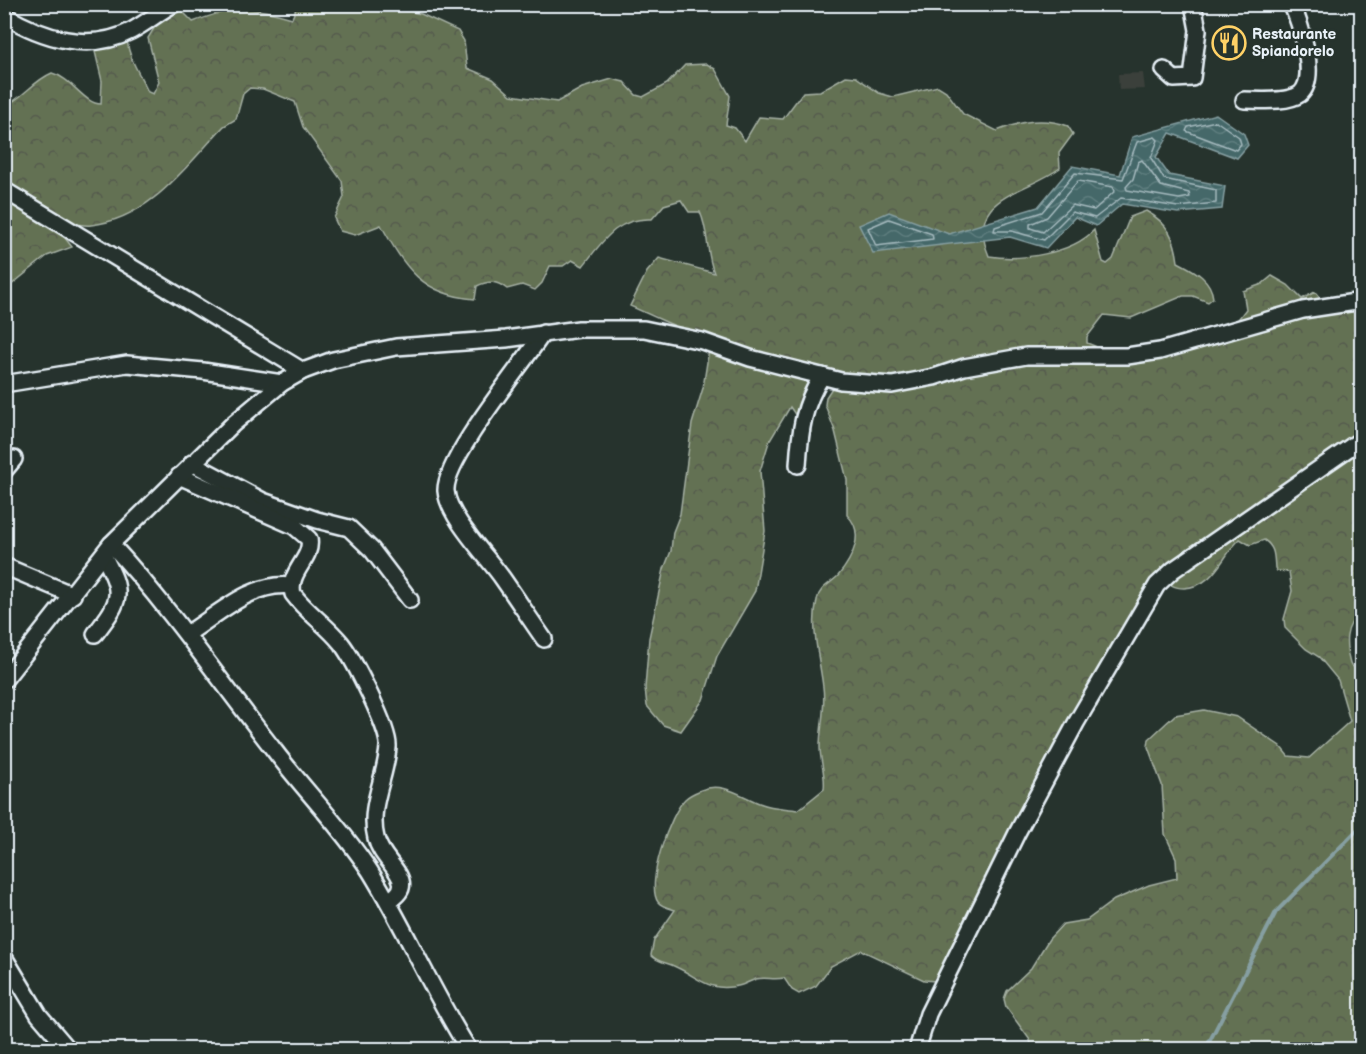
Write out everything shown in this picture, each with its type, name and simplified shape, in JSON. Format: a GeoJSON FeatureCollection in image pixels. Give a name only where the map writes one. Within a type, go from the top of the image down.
{"type":"FeatureCollection","features":[{"type":"Feature","properties":{"kind":"street"},"geometry":{"type":"LineString","coordinates":[[4,15],[27,29],[59,39],[77,42],[99,41],[129,33],[174,4]]}},
{"type":"Feature","properties":{"kind":"street"},"geometry":{"type":"LineString","coordinates":[[1164,70],[1174,79],[1192,78],[1198,30],[1193,4]]}},
{"type":"Feature","properties":{"kind":"street"},"geometry":{"type":"LineString","coordinates":[[1244,100],[1290,97],[1300,93],[1305,86],[1308,61],[1299,18],[1290,4]]}},
{"type":"Feature","properties":{"kind":"street"},"geometry":{"type":"LineString","coordinates":[[4,190],[303,371]]}},
{"type":"Feature","properties":{"kind":"street"},"geometry":{"type":"LineString","coordinates":[[4,680],[107,549],[192,463],[258,401],[282,383],[303,371],[333,360],[396,347],[612,329],[674,334],[822,376],[867,385],[892,385],[923,380],[964,367],[1026,356],[1127,356],[1171,348],[1303,310],[1362,301]]}},
{"type":"Feature","properties":{"kind":"street"},"geometry":{"type":"LineString","coordinates":[[543,333],[461,453],[450,472],[446,494],[459,519],[544,639]]}},
{"type":"Feature","properties":{"kind":"street"},"geometry":{"type":"LineString","coordinates":[[4,384],[127,364],[203,371],[282,383]]}},
{"type":"Feature","properties":{"kind":"street"},"geometry":{"type":"LineString","coordinates":[[798,465],[805,410],[810,394],[822,376]]}},
{"type":"Feature","properties":{"kind":"street"},"geometry":{"type":"LineString","coordinates":[[917,1050],[928,1014],[1017,833],[1091,696],[1157,585],[1173,570],[1362,439]]}},
{"type":"Feature","properties":{"kind":"street"},"geometry":{"type":"LineString","coordinates":[[192,463],[263,501],[317,520],[349,528],[372,550],[410,600]]}},
{"type":"Feature","properties":{"kind":"street"},"geometry":{"type":"LineString","coordinates":[[179,476],[303,531],[310,545],[291,586],[298,601],[343,645],[387,735],[387,757],[377,793],[374,827],[379,846],[403,888],[399,894],[388,901]]}},
{"type":"Feature","properties":{"kind":"street"},"geometry":{"type":"LineString","coordinates":[[95,633],[116,606],[118,598],[116,580],[107,549]]}},
{"type":"Feature","properties":{"kind":"street"},"geometry":{"type":"LineString","coordinates":[[107,549],[157,593],[313,801],[357,851],[388,901],[444,1009],[469,1050]]}},
{"type":"Feature","properties":{"kind":"street"},"geometry":{"type":"LineString","coordinates":[[4,566],[73,595]]}},
{"type":"Feature","properties":{"kind":"street"},"geometry":{"type":"LineString","coordinates":[[187,634],[252,593],[275,585],[291,586]]}},
{"type":"Feature","properties":{"kind":"street"},"geometry":{"type":"LineString","coordinates":[[4,957],[39,1015],[69,1050]]}},
{"type":"Feature","properties":{"kind":"shaded area"},"geometry":{"type":"Polygon","coordinates":[[[1143,73],[1145,89],[1119,90],[1118,74],[1143,73]]]}},
{"type":"Feature","properties":{"kind":"green space"},"geometry":{"type":"Polygon","coordinates":[[[298,4],[383,5],[421,14],[458,31],[464,41],[467,68],[493,79],[511,95],[557,102],[582,88],[612,79],[624,82],[636,95],[643,97],[667,84],[685,65],[707,64],[715,69],[730,96],[726,125],[735,128],[745,141],[759,117],[783,119],[803,92],[820,91],[846,76],[856,77],[879,93],[893,97],[938,86],[946,91],[963,114],[997,131],[1032,121],[1068,126],[1073,134],[1059,153],[1060,168],[1002,199],[991,209],[985,221],[983,236],[989,256],[1015,257],[1059,250],[1073,245],[1094,230],[1103,262],[1107,264],[1113,259],[1130,217],[1146,211],[1160,221],[1172,238],[1178,262],[1205,280],[1212,291],[1213,298],[1208,302],[1193,296],[1183,296],[1131,318],[1104,315],[1087,337],[1087,343],[1127,359],[1229,331],[1246,309],[1243,291],[1262,284],[1272,276],[1288,285],[1302,299],[1315,292],[1331,311],[1361,312],[1361,613],[1348,630],[1347,650],[1350,664],[1362,674],[1361,1049],[1032,1049],[1030,1040],[1006,1007],[1004,999],[1007,991],[1031,968],[1049,939],[1063,924],[1087,920],[1114,900],[1149,885],[1177,878],[1176,858],[1165,834],[1162,785],[1148,747],[1149,739],[1175,715],[1204,710],[1237,717],[1280,746],[1288,756],[1309,758],[1350,721],[1338,680],[1319,657],[1306,649],[1285,628],[1284,619],[1292,591],[1289,572],[1277,571],[1272,549],[1264,540],[1250,545],[1240,539],[1216,570],[1195,586],[1178,587],[1170,584],[1164,578],[1114,662],[1097,706],[1053,758],[1043,802],[1021,834],[970,946],[953,968],[941,978],[935,981],[924,980],[861,950],[831,966],[816,986],[799,994],[792,990],[784,978],[756,979],[728,987],[712,986],[651,955],[654,940],[675,910],[658,902],[655,880],[666,833],[685,799],[701,790],[717,787],[766,805],[798,810],[824,789],[820,747],[824,695],[815,633],[815,611],[820,592],[843,569],[852,554],[856,538],[853,522],[847,515],[847,480],[835,431],[825,405],[826,397],[834,385],[825,385],[808,409],[811,432],[807,432],[790,407],[769,442],[760,471],[765,531],[755,591],[717,656],[703,700],[681,731],[663,725],[647,706],[645,688],[649,638],[664,569],[671,551],[673,532],[680,514],[692,424],[703,388],[709,349],[695,335],[630,306],[647,272],[659,258],[714,273],[700,212],[689,212],[681,200],[664,205],[652,219],[629,222],[612,232],[583,266],[572,260],[563,266],[550,266],[542,283],[535,290],[522,285],[507,289],[500,284],[489,282],[477,286],[475,299],[441,292],[417,277],[407,266],[381,225],[355,235],[340,231],[334,218],[344,197],[342,181],[303,127],[295,102],[263,89],[250,88],[243,94],[236,119],[224,126],[181,173],[149,202],[112,221],[91,225],[51,220],[72,247],[47,256],[5,290],[4,200],[7,195],[5,106],[52,73],[66,80],[89,100],[101,104],[102,81],[93,43],[96,33],[104,31],[127,40],[135,67],[148,92],[153,94],[159,82],[148,38],[162,15],[178,7],[193,22],[231,10],[242,9],[264,11],[292,18],[298,4]]]}},
{"type":"Feature","properties":{"kind":"water"},"geometry":{"type":"Polygon","coordinates":[[[1216,114],[1244,134],[1248,145],[1237,158],[1170,133],[1156,157],[1169,175],[1225,186],[1222,209],[1178,213],[1122,204],[1096,226],[1075,217],[1046,248],[1010,237],[873,253],[859,225],[889,212],[949,234],[1038,207],[1072,166],[1120,175],[1132,137],[1216,114]]]}},
{"type":"Feature","properties":{"kind":"waterway"},"geometry":{"type":"LineString","coordinates":[[1205,1050],[1276,912],[1362,825]]}},
{"type":"Feature","properties":{"kind":"place","name":"Restaurante Spiandorelo"},"geometry":{"type":"Point","coordinates":[1229,43]}}]}
